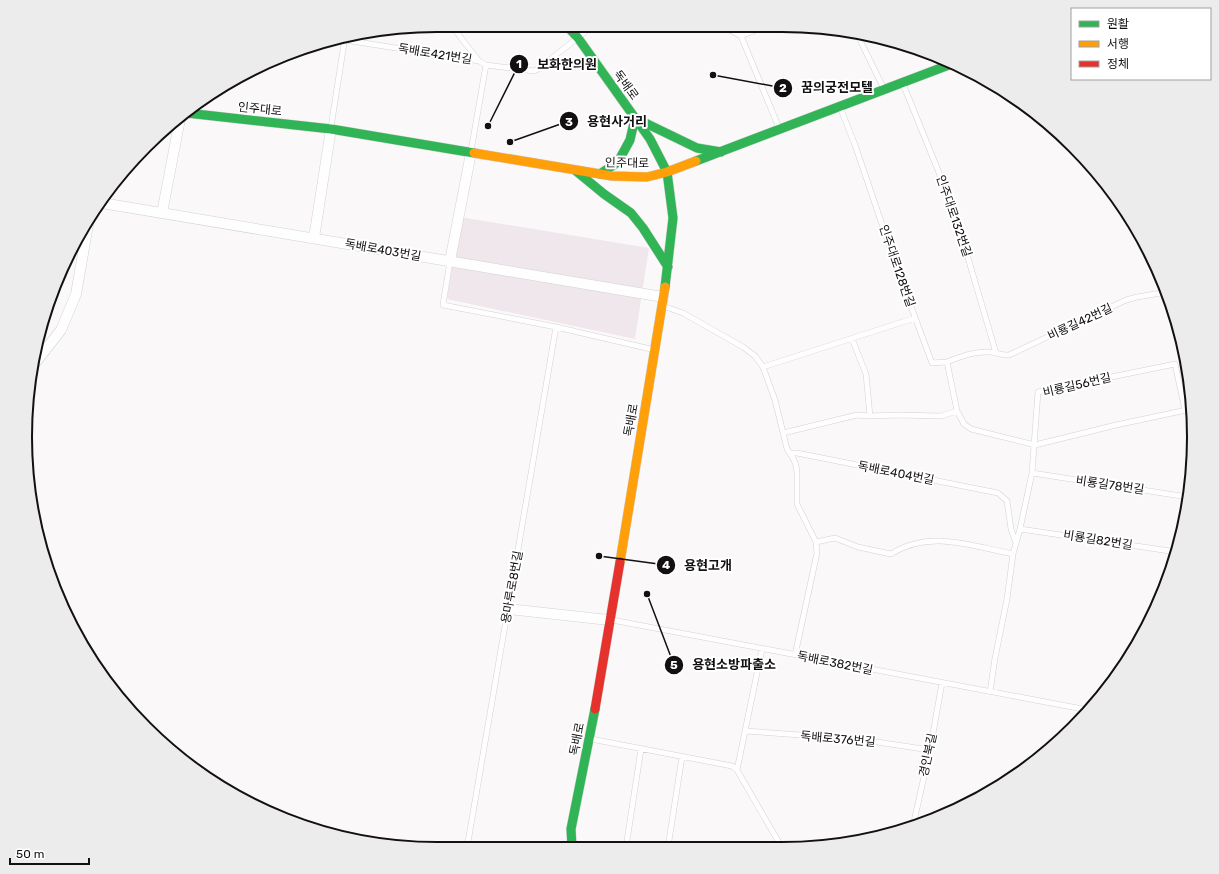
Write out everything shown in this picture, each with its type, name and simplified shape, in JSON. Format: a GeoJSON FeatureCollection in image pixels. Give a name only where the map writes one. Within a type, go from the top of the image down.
{"type":"FeatureCollection","features":[{"type":"Feature","properties":{"kind":"main road","name":"독배로"},"geometry":{"type":"LineString","coordinates":[[572,32],[650,139],[667,172],[673,218],[668,267],[655,350],[590,739],[571,829],[572,842]]}},
{"type":"Feature","properties":{"kind":"main road","name":"인주대로"},"geometry":{"type":"LineString","coordinates":[[193,114],[331,129],[612,176],[647,177],[667,172],[722,152],[945,67]]}},
{"type":"Feature","properties":{"kind":"main road"},"geometry":{"type":"LineString","coordinates":[[600,174],[618,162],[630,140],[635,118],[697,148],[722,152]]}},
{"type":"Feature","properties":{"kind":"main road"},"geometry":{"type":"LineString","coordinates":[[576,170],[604,194],[631,214],[643,228],[668,267]]}},
{"type":"Feature","properties":{"kind":"street"},"geometry":{"type":"LineString","coordinates":[[162,213],[179,126]]}},
{"type":"Feature","properties":{"kind":"street"},"geometry":{"type":"LineString","coordinates":[[314,238],[331,129]]}},
{"type":"Feature","properties":{"kind":"street"},"geometry":{"type":"LineString","coordinates":[[450,261],[470,153]]}},
{"type":"Feature","properties":{"kind":"street","name":"독배로403번길"},"geometry":{"type":"LineString","coordinates":[[106,204],[450,261],[662,301]]}},
{"type":"Feature","properties":{"kind":"street"},"geometry":{"type":"LineString","coordinates":[[40,356],[61,330],[76,294],[87,233]]}},
{"type":"Feature","properties":{"kind":"street"},"geometry":{"type":"LineString","coordinates":[[508,608],[609,620]]}},
{"type":"Feature","properties":{"kind":"lane","name":"독배로421번길"},"geometry":{"type":"LineString","coordinates":[[456,32],[479,61]]}},
{"type":"Feature","properties":{"kind":"lane","name":"독배로421번길"},"geometry":{"type":"LineString","coordinates":[[357,40],[479,61],[486,65],[534,71],[585,32]]}},
{"type":"Feature","properties":{"kind":"lane"},"geometry":{"type":"LineString","coordinates":[[733,32],[741,36],[780,130]]}},
{"type":"Feature","properties":{"kind":"lane"},"geometry":{"type":"LineString","coordinates":[[741,36],[751,32]]}},
{"type":"Feature","properties":{"kind":"lane"},"geometry":{"type":"LineString","coordinates":[[860,40],[884,90]]}},
{"type":"Feature","properties":{"kind":"lane"},"geometry":{"type":"LineString","coordinates":[[331,129],[344,43]]}},
{"type":"Feature","properties":{"kind":"lane"},"geometry":{"type":"LineString","coordinates":[[470,153],[486,65]]}},
{"type":"Feature","properties":{"kind":"lane","name":"인주대로132번길"},"geometry":{"type":"LineString","coordinates":[[902,83],[953,207],[996,353]]}},
{"type":"Feature","properties":{"kind":"lane","name":"인주대로128번길"},"geometry":{"type":"LineString","coordinates":[[840,107],[855,145],[900,277],[932,363],[947,362]]}},
{"type":"Feature","properties":{"kind":"lane"},"geometry":{"type":"LineString","coordinates":[[450,261],[443,305],[556,327],[655,350]]}},
{"type":"Feature","properties":{"kind":"lane","name":"비룡길42번길"},"geometry":{"type":"LineString","coordinates":[[947,362],[978,352],[996,353],[1003,356],[1009,355],[1126,300],[1160,293]]}},
{"type":"Feature","properties":{"kind":"lane"},"geometry":{"type":"LineString","coordinates":[[662,301],[743,347],[755,356],[763,367],[775,400],[787,449],[793,458],[798,473],[797,504],[816,542],[817,553],[795,655]]}},
{"type":"Feature","properties":{"kind":"lane"},"geometry":{"type":"LineString","coordinates":[[763,367],[915,318]]}},
{"type":"Feature","properties":{"kind":"lane","name":"용마루로8번길"},"geometry":{"type":"LineString","coordinates":[[468,842],[556,327]]}},
{"type":"Feature","properties":{"kind":"lane"},"geometry":{"type":"LineString","coordinates":[[852,339],[866,374],[870,416]]}},
{"type":"Feature","properties":{"kind":"lane"},"geometry":{"type":"LineString","coordinates":[[947,362],[957,411],[964,424],[972,429],[1035,444],[1185,410]]}},
{"type":"Feature","properties":{"kind":"lane","name":"비룡길56번길"},"geometry":{"type":"LineString","coordinates":[[1035,444],[1038,392],[1175,364],[1185,410]]}},
{"type":"Feature","properties":{"kind":"lane"},"geometry":{"type":"LineString","coordinates":[[783,433],[857,415],[941,416],[957,411]]}},
{"type":"Feature","properties":{"kind":"lane"},"geometry":{"type":"LineString","coordinates":[[990,692],[1007,599],[1013,554],[1032,473],[1035,444]]}},
{"type":"Feature","properties":{"kind":"lane","name":"독배로404번길"},"geometry":{"type":"LineString","coordinates":[[790,453],[797,453],[998,493],[1002,495],[1006,501],[1011,529],[1016,544]]}},
{"type":"Feature","properties":{"kind":"lane","name":"비룡길78번길"},"geometry":{"type":"LineString","coordinates":[[1032,473],[1183,496]]}},
{"type":"Feature","properties":{"kind":"lane","name":"비룡길82번길"},"geometry":{"type":"LineString","coordinates":[[1020,529],[1170,551]]}},
{"type":"Feature","properties":{"kind":"lane"},"geometry":{"type":"LineString","coordinates":[[816,542],[835,538],[858,547],[890,554],[901,547],[932,540],[941,540],[969,544],[1013,554]]}},
{"type":"Feature","properties":{"kind":"lane","name":"독배로382번길"},"geometry":{"type":"LineString","coordinates":[[609,620],[1081,709]]}},
{"type":"Feature","properties":{"kind":"lane"},"geometry":{"type":"LineString","coordinates":[[737,770],[762,649]]}},
{"type":"Feature","properties":{"kind":"lane","name":"경인북길"},"geometry":{"type":"LineString","coordinates":[[914,820],[930,750],[942,683]]}},
{"type":"Feature","properties":{"kind":"lane","name":"독배로376번길"},"geometry":{"type":"LineString","coordinates":[[745,731],[857,739],[930,750]]}},
{"type":"Feature","properties":{"kind":"lane"},"geometry":{"type":"LineString","coordinates":[[590,739],[732,766],[737,770],[779,842]]}},
{"type":"Feature","properties":{"kind":"lane"},"geometry":{"type":"LineString","coordinates":[[627,842],[641,749]]}},
{"type":"Feature","properties":{"kind":"lane"},"geometry":{"type":"LineString","coordinates":[[669,842],[682,757]]}},
{"type":"Feature","properties":{"kind":"shaded area"},"geometry":{"type":"Polygon","coordinates":[[[460,217],[649,248],[635,339],[447,299],[460,217]]]}},
{"type":"Feature","properties":{"kind":"traffic: fast"},"geometry":{"type":"LineString","coordinates":[[572,32],[650,139],[667,172],[673,218],[665,287]]}},
{"type":"Feature","properties":{"kind":"traffic: fast"},"geometry":{"type":"LineString","coordinates":[[696,161],[945,67]]}},
{"type":"Feature","properties":{"kind":"traffic: fast"},"geometry":{"type":"LineString","coordinates":[[193,114],[331,129],[474,153]]}},
{"type":"Feature","properties":{"kind":"traffic: fast"},"geometry":{"type":"LineString","coordinates":[[600,174],[618,162],[630,140],[635,118],[697,148],[721,152]]}},
{"type":"Feature","properties":{"kind":"traffic: fast"},"geometry":{"type":"LineString","coordinates":[[576,171],[604,194],[631,213],[643,228],[668,267]]}},
{"type":"Feature","properties":{"kind":"traffic: fast"},"geometry":{"type":"LineString","coordinates":[[572,842],[571,829],[595,709]]}},
{"type":"Feature","properties":{"kind":"traffic: slow"},"geometry":{"type":"LineString","coordinates":[[474,153],[612,176],[647,177],[667,172],[696,161]]}},
{"type":"Feature","properties":{"kind":"traffic: slow"},"geometry":{"type":"LineString","coordinates":[[620,562],[665,287]]}},
{"type":"Feature","properties":{"kind":"traffic: jam"},"geometry":{"type":"LineString","coordinates":[[595,709],[620,562]]}},
{"type":"Feature","properties":{"kind":"place","name":"꿈의궁전모텔"},"geometry":{"type":"Point","coordinates":[713,75]}},
{"type":"Feature","properties":{"kind":"place","name":"보화한의원"},"geometry":{"type":"Point","coordinates":[488,126]}},
{"type":"Feature","properties":{"kind":"place","name":"용현사거리"},"geometry":{"type":"Point","coordinates":[510,142]}},
{"type":"Feature","properties":{"kind":"place","name":"용현고개"},"geometry":{"type":"Point","coordinates":[599,556]}},
{"type":"Feature","properties":{"kind":"place","name":"용현소방파출소"},"geometry":{"type":"Point","coordinates":[647,594]}}]}
